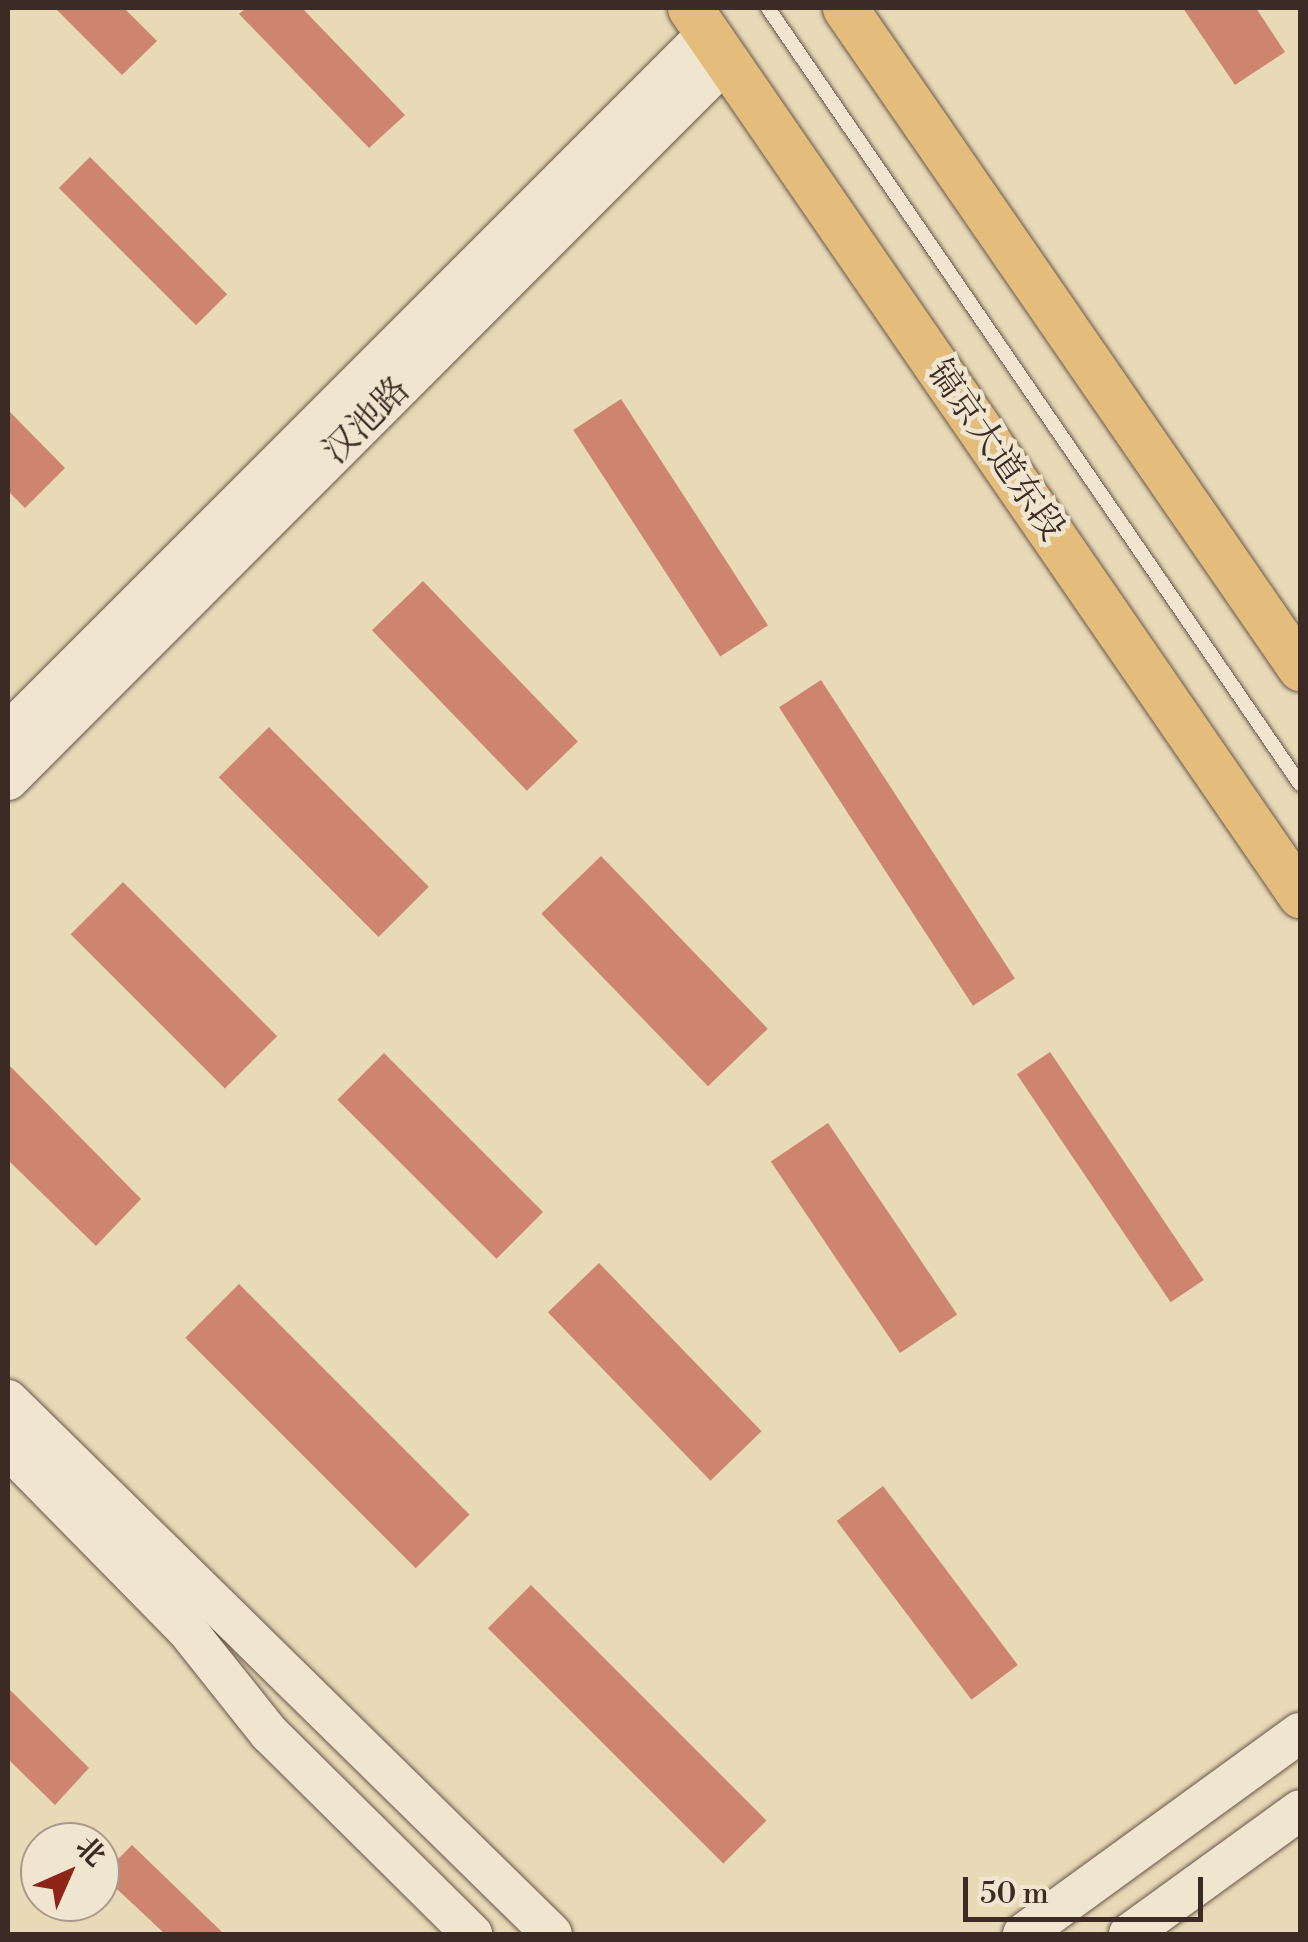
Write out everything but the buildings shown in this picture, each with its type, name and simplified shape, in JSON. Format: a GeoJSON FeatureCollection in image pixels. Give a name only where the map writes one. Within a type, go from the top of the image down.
{"type":"FeatureCollection","features":[{"type":"Feature","properties":{"kind":"main road"},"geometry":{"type":"LineString","coordinates":[[846,8],[1300,668]]}},
{"type":"Feature","properties":{"kind":"main road","name":"镐京大道东段"},"geometry":{"type":"LineString","coordinates":[[708,34],[1300,895]]}},
{"type":"Feature","properties":{"kind":"street","name":"汉池路"},"geometry":{"type":"LineString","coordinates":[[8,733],[708,34]]}},
{"type":"Feature","properties":{"kind":"street","name":"汉池路"},"geometry":{"type":"LineString","coordinates":[[8,780],[708,34]]}},
{"type":"Feature","properties":{"kind":"street"},"geometry":{"type":"LineString","coordinates":[[8,1400],[552,1934]]}},
{"type":"Feature","properties":{"kind":"street"},"geometry":{"type":"LineString","coordinates":[[8,1448],[188,1630],[270,1733],[472,1934]]}},
{"type":"Feature","properties":{"kind":"street"},"geometry":{"type":"LineString","coordinates":[[1023,1934],[1300,1733]]}},
{"type":"Feature","properties":{"kind":"street"},"geometry":{"type":"LineString","coordinates":[[1130,1934],[1300,1810]]}},
{"type":"Feature","properties":{"kind":"lane"},"geometry":{"type":"LineString","coordinates":[[768,8],[1300,784]]}}]}
